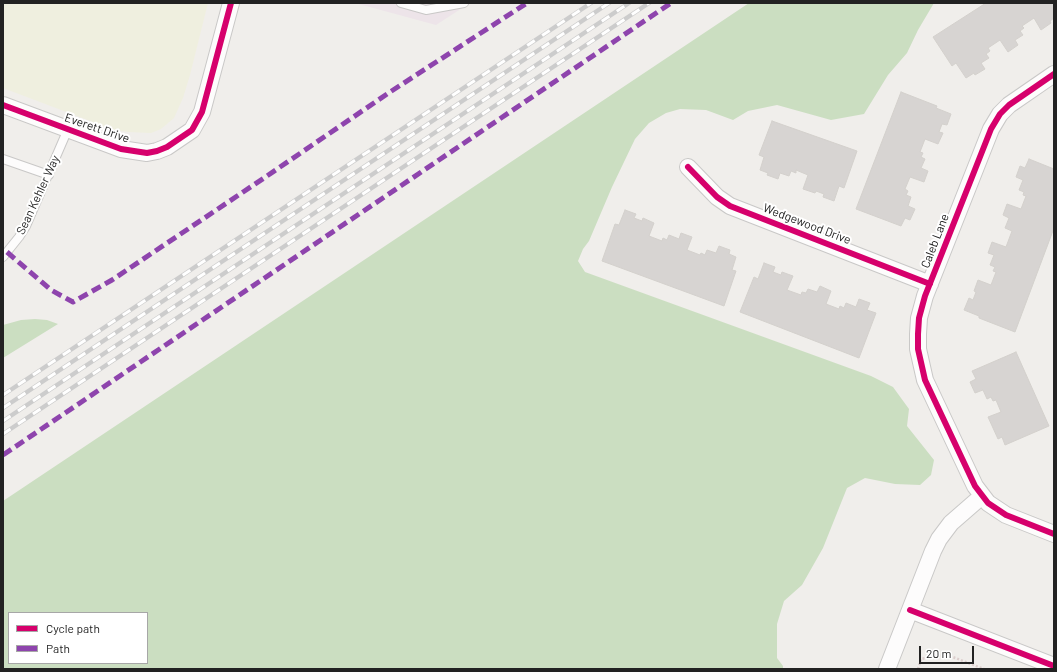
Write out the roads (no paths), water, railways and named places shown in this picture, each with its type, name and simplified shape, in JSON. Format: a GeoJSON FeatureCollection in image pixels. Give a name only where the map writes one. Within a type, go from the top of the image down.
{"type":"FeatureCollection","features":[{"type":"Feature","properties":{"kind":"street","name":"Everett Drive"},"geometry":{"type":"LineString","coordinates":[[3,106],[121,149],[136,152],[157,151],[167,147],[192,130],[202,112],[231,3]]}},
{"type":"Feature","properties":{"kind":"street","name":"Caleb Lane"},"geometry":{"type":"LineString","coordinates":[[1054,74],[1015,100],[1006,108],[995,121],[989,132],[923,303],[918,326],[918,350],[925,380],[970,477],[982,496],[1006,515],[1054,534]]}},
{"type":"Feature","properties":{"kind":"street","name":"Wedgewood Drive"},"geometry":{"type":"LineString","coordinates":[[688,167],[717,197],[730,206],[930,284]]}},
{"type":"Feature","properties":{"kind":"street"},"geometry":{"type":"LineString","coordinates":[[888,669],[933,551],[942,533],[982,496]]}},
{"type":"Feature","properties":{"kind":"street"},"geometry":{"type":"LineString","coordinates":[[910,610],[1054,666]]}},
{"type":"Feature","properties":{"kind":"lane"},"geometry":{"type":"LineString","coordinates":[[401,3],[426,10],[464,3]]}},
{"type":"Feature","properties":{"kind":"lane","name":"Sean Kehler Way"},"geometry":{"type":"LineString","coordinates":[[3,257],[26,226],[68,130]]}},
{"type":"Feature","properties":{"kind":"lane"},"geometry":{"type":"LineString","coordinates":[[3,158],[48,175]]}},
{"type":"Feature","properties":{"kind":"railway"},"geometry":{"type":"LineString","coordinates":[[3,395],[591,3]]}},
{"type":"Feature","properties":{"kind":"railway"},"geometry":{"type":"LineString","coordinates":[[3,408],[609,3]]}},
{"type":"Feature","properties":{"kind":"railway"},"geometry":{"type":"LineString","coordinates":[[3,421],[629,3]]}},
{"type":"Feature","properties":{"kind":"railway"},"geometry":{"type":"LineString","coordinates":[[3,434],[649,3]]}}]}
